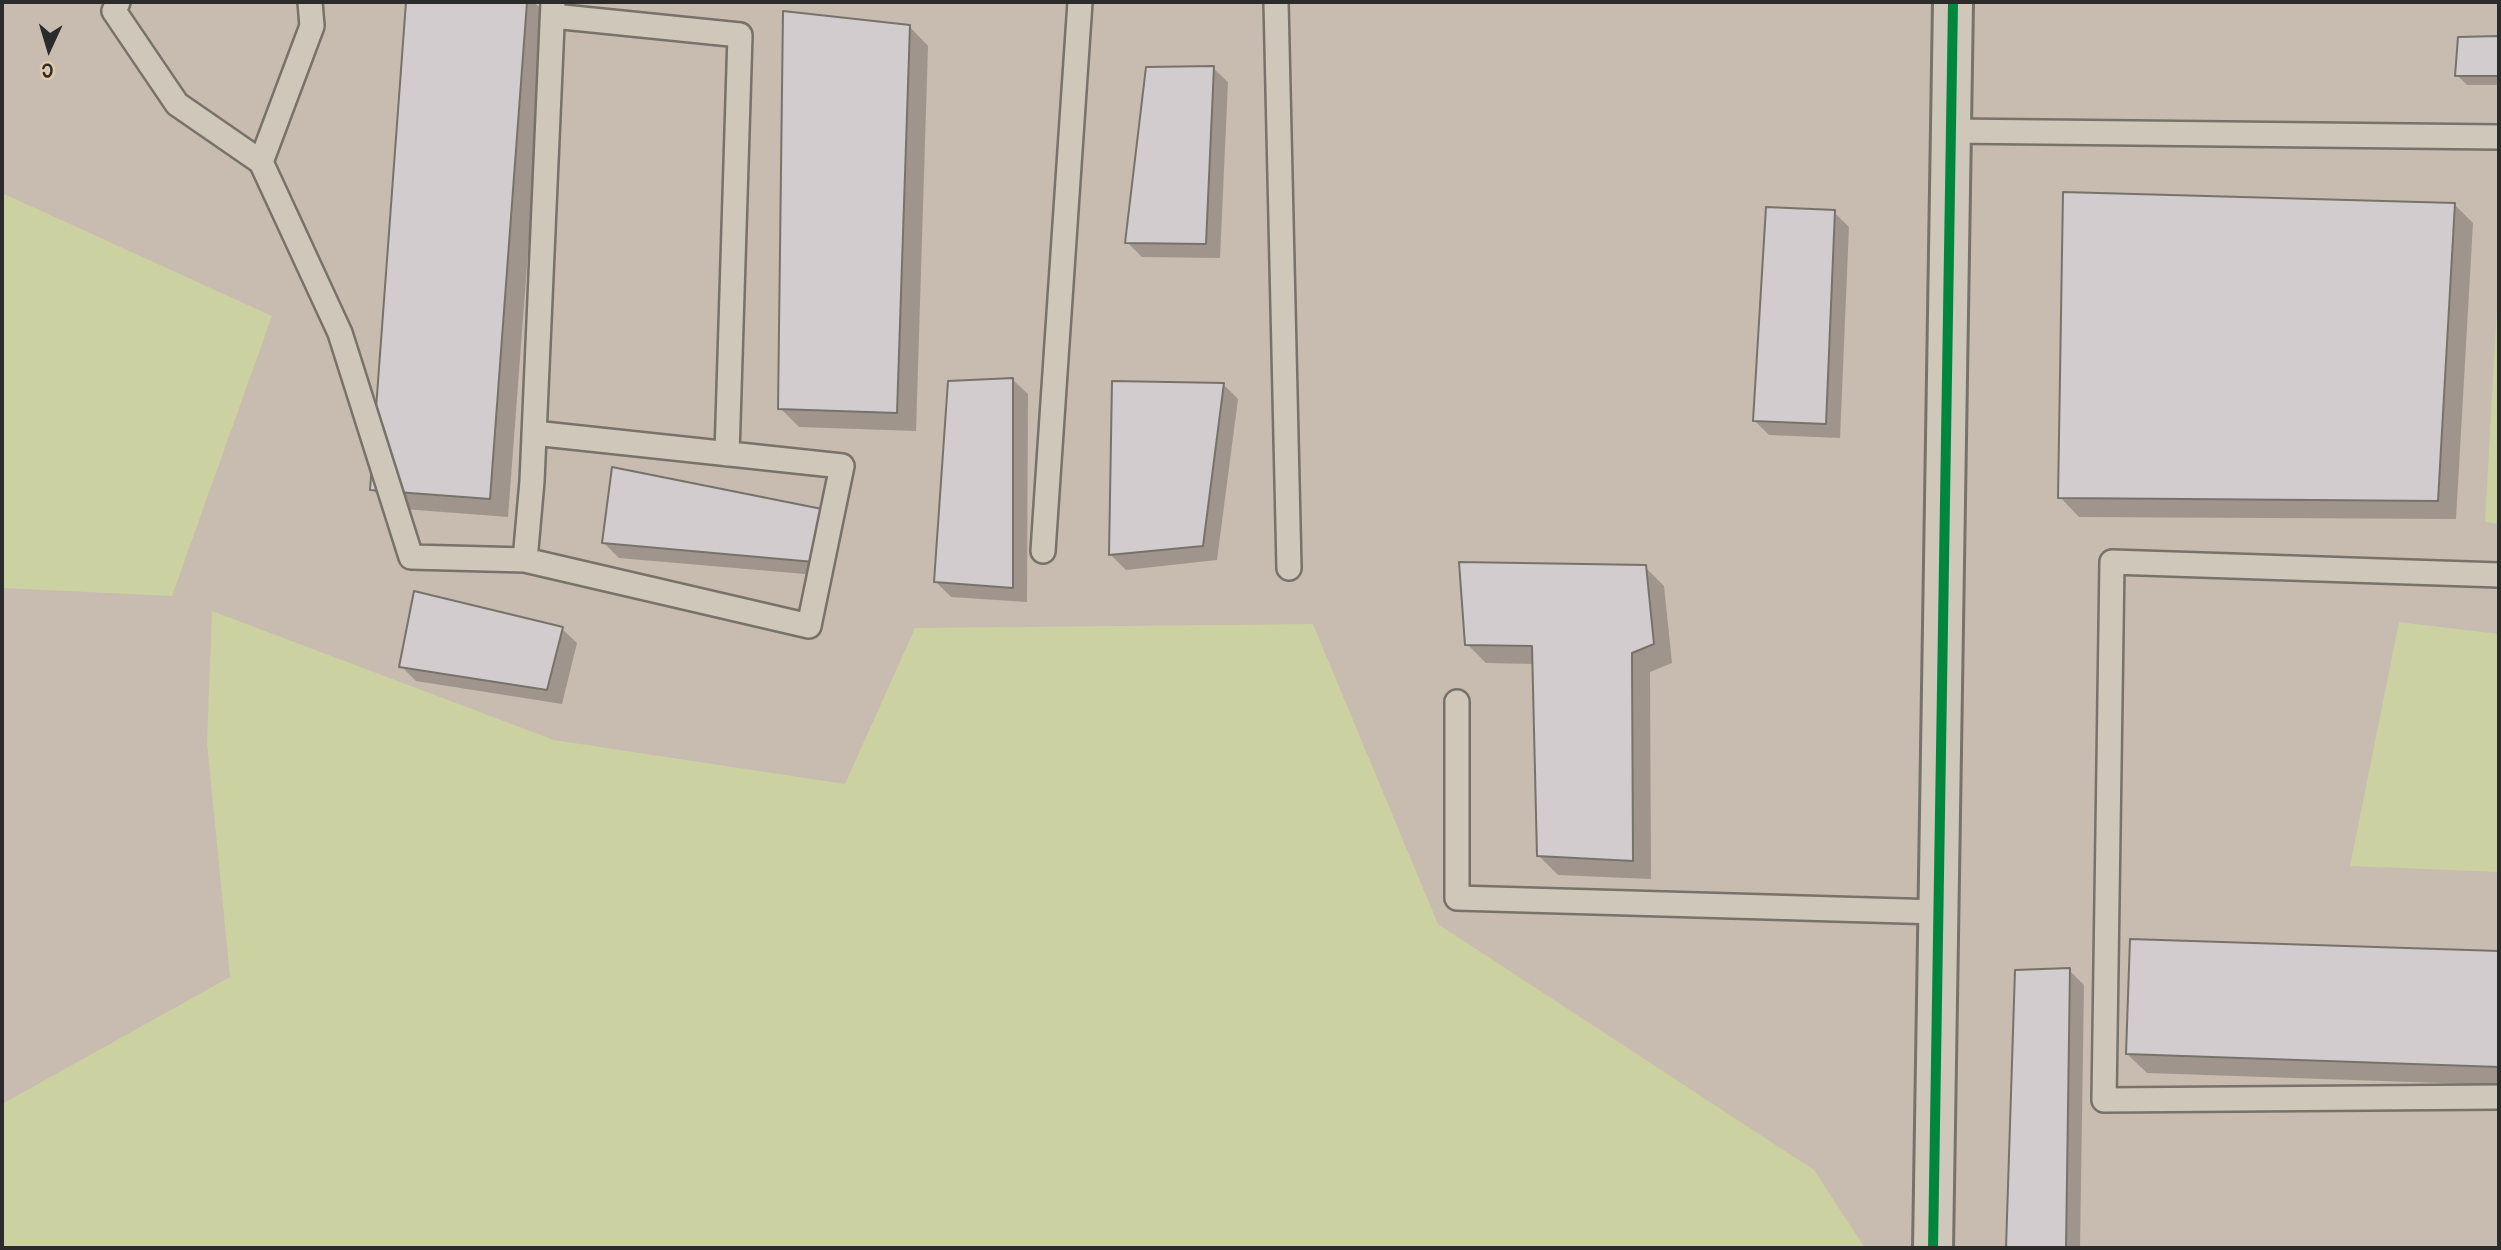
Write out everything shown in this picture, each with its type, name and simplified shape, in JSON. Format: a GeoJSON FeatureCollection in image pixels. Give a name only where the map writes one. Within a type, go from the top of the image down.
{"type":"FeatureCollection","features":[{"type":"Feature","properties":{"kind":"street"},"geometry":{"type":"LineString","coordinates":[[1933,1248],[1953,2]]}},
{"type":"Feature","properties":{"kind":"lane"},"geometry":{"type":"LineString","coordinates":[[118,2],[114,11],[177,104],[261,162],[340,333],[411,557],[525,560],[809,626],[842,466],[534,433]]}},
{"type":"Feature","properties":{"kind":"lane"},"geometry":{"type":"LineString","coordinates":[[261,162],[312,26],[310,2]]}},
{"type":"Feature","properties":{"kind":"lane"},"geometry":{"type":"LineString","coordinates":[[1043,551],[1080,2]]}},
{"type":"Feature","properties":{"kind":"lane"},"geometry":{"type":"LineString","coordinates":[[1276,2],[1289,568]]}},
{"type":"Feature","properties":{"kind":"lane"},"geometry":{"type":"LineString","coordinates":[[525,560],[534,433],[553,9],[740,35],[727,454]]}},
{"type":"Feature","properties":{"kind":"lane"},"geometry":{"type":"LineString","coordinates":[[1951,131],[2499,137]]}},
{"type":"Feature","properties":{"kind":"lane"},"geometry":{"type":"LineString","coordinates":[[2499,575],[2112,562],[2104,1100],[2499,1097]]}},
{"type":"Feature","properties":{"kind":"lane"},"geometry":{"type":"LineString","coordinates":[[1457,702],[1457,898],[1939,912]]}},
{"type":"Feature","properties":{"kind":"shaded area"},"geometry":{"type":"Polygon","coordinates":[[[2,2],[2499,2],[2499,1248],[2,1248],[2,2]]]}},
{"type":"Feature","properties":{"kind":"green space"},"geometry":{"type":"Polygon","coordinates":[[[2,193],[272,316],[172,596],[2,588],[2,193]]]}},
{"type":"Feature","properties":{"kind":"green space"},"geometry":{"type":"Polygon","coordinates":[[[2499,272],[2499,524],[2485,522],[2499,272]]]}},
{"type":"Feature","properties":{"kind":"green space"},"geometry":{"type":"Polygon","coordinates":[[[212,611],[554,740],[845,784],[915,628],[1313,624],[1438,924],[1814,1170],[1865,1248],[2,1248],[2,1104],[230,977],[207,743],[212,611]]]}},
{"type":"Feature","properties":{"kind":"green space"},"geometry":{"type":"Polygon","coordinates":[[[2399,622],[2499,634],[2499,872],[2350,866],[2399,622]]]}},
{"type":"Feature","properties":{"kind":"building"},"geometry":{"type":"Polygon","coordinates":[[[406,2],[527,2],[490,499],[370,490],[406,2]]]}},
{"type":"Feature","properties":{"kind":"building"},"geometry":{"type":"Polygon","coordinates":[[[783,11],[910,25],[897,413],[778,409],[783,11]]]}},
{"type":"Feature","properties":{"kind":"building"},"geometry":{"type":"Polygon","coordinates":[[[2499,36],[2499,76],[2455,76],[2458,37],[2499,36]]]}},
{"type":"Feature","properties":{"kind":"building"},"geometry":{"type":"Polygon","coordinates":[[[1214,66],[1206,244],[1125,243],[1146,67],[1214,66]]]}},
{"type":"Feature","properties":{"kind":"building"},"geometry":{"type":"Polygon","coordinates":[[[2063,192],[2455,203],[2438,501],[2058,498],[2063,192]]]}},
{"type":"Feature","properties":{"kind":"building"},"geometry":{"type":"Polygon","coordinates":[[[1766,207],[1835,210],[1826,424],[1753,421],[1766,207]]]}},
{"type":"Feature","properties":{"kind":"building"},"geometry":{"type":"Polygon","coordinates":[[[1013,378],[1013,588],[934,582],[948,381],[1013,378]]]}},
{"type":"Feature","properties":{"kind":"building"},"geometry":{"type":"Polygon","coordinates":[[[1112,381],[1224,383],[1203,546],[1109,555],[1112,381]]]}},
{"type":"Feature","properties":{"kind":"building"},"geometry":{"type":"Polygon","coordinates":[[[612,467],[822,509],[814,562],[602,543],[612,467]]]}},
{"type":"Feature","properties":{"kind":"building"},"geometry":{"type":"Polygon","coordinates":[[[1459,562],[1646,565],[1654,644],[1632,653],[1633,861],[1537,856],[1532,646],[1465,645],[1459,562]]]}},
{"type":"Feature","properties":{"kind":"building"},"geometry":{"type":"Polygon","coordinates":[[[414,591],[563,627],[547,690],[399,667],[414,591]]]}},
{"type":"Feature","properties":{"kind":"building"},"geometry":{"type":"Polygon","coordinates":[[[2130,939],[2499,951],[2499,1067],[2126,1054],[2130,939]]]}},
{"type":"Feature","properties":{"kind":"building"},"geometry":{"type":"Polygon","coordinates":[[[2070,968],[2066,1248],[2006,1248],[2015,970],[2070,968]]]}},
{"type":"Feature","properties":{"kind":"cycle path"},"geometry":{"type":"LineString","coordinates":[[1933,1248],[1953,2]]}}]}
